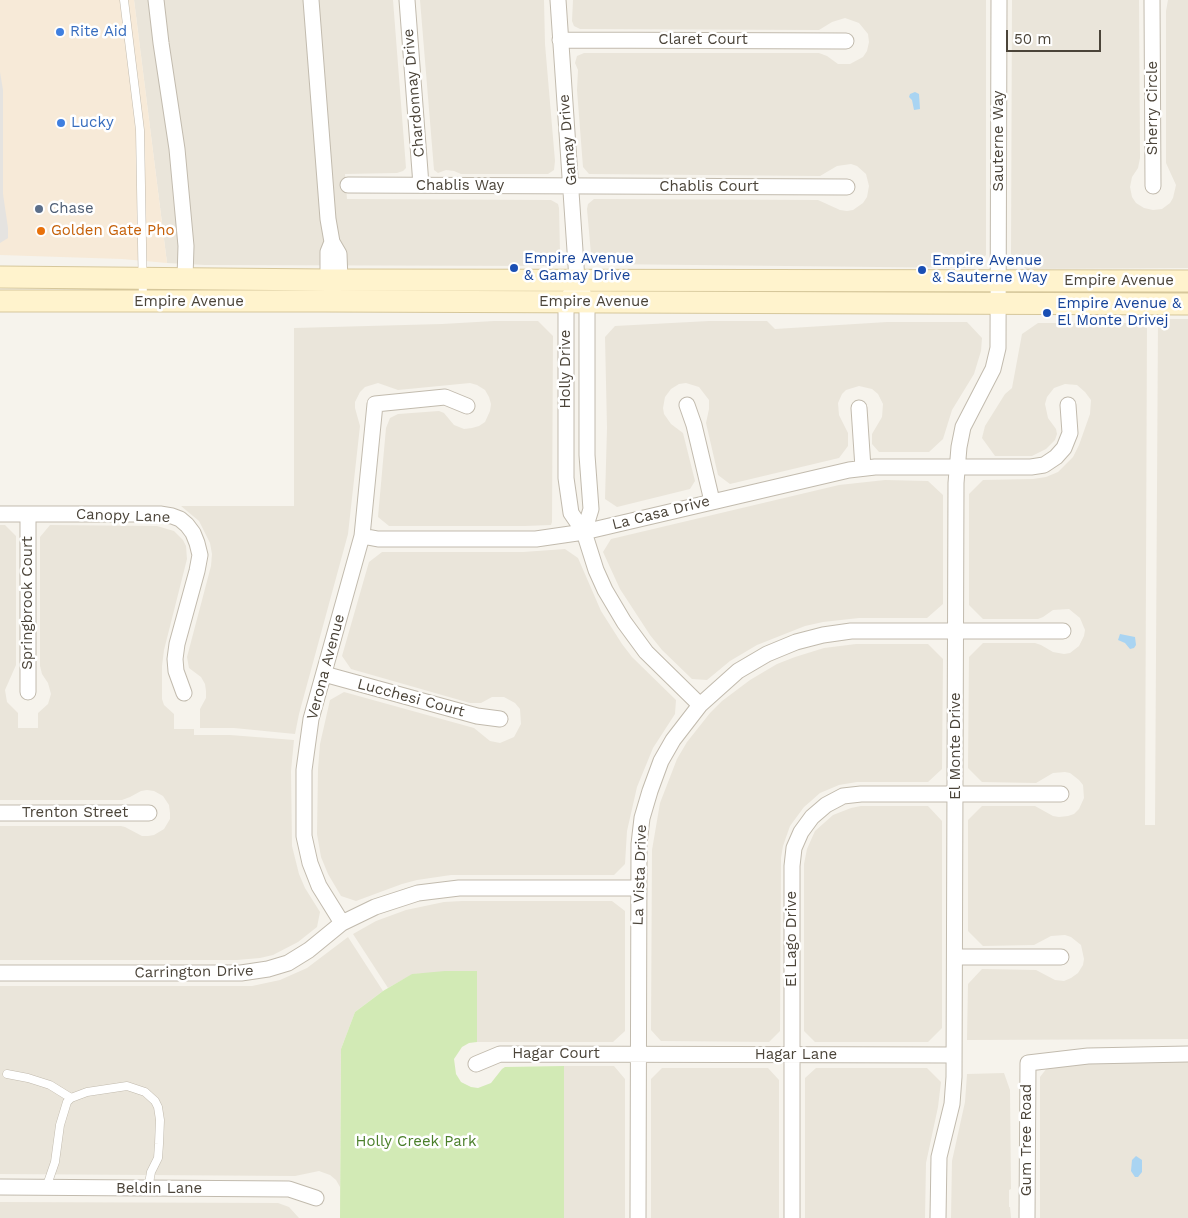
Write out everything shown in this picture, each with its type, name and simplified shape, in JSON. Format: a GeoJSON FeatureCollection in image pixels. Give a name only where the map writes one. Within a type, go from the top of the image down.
{"type":"FeatureCollection","features":[{"type":"Feature","properties":{"kind":"main road","name":"Empire Avenue"},"geometry":{"type":"LineString","coordinates":[[0,277],[334,280],[1188,281]]}},
{"type":"Feature","properties":{"kind":"main road"},"geometry":{"type":"LineString","coordinates":[[256,301],[284,293],[330,293],[334,280]]}},
{"type":"Feature","properties":{"kind":"main road","name":"Empire Avenue"},"geometry":{"type":"LineString","coordinates":[[0,301],[1188,304]]}},
{"type":"Feature","properties":{"kind":"street"},"geometry":{"type":"LineString","coordinates":[[156,0],[177,150],[186,246],[185,278]]}},
{"type":"Feature","properties":{"kind":"street"},"geometry":{"type":"LineString","coordinates":[[311,0],[328,219],[332,242],[339,254],[334,280]]}},
{"type":"Feature","properties":{"kind":"street","name":"Chardonnay Drive"},"geometry":{"type":"LineString","coordinates":[[407,0],[421,186]]}},
{"type":"Feature","properties":{"kind":"street","name":"Gamay Drive"},"geometry":{"type":"LineString","coordinates":[[558,0],[577,280]]}},
{"type":"Feature","properties":{"kind":"street","name":"Sauterne Way"},"geometry":{"type":"LineString","coordinates":[[999,0],[999,282]]}},
{"type":"Feature","properties":{"kind":"street","name":"Sherry Circle"},"geometry":{"type":"LineString","coordinates":[[1152,0],[1153,186]]}},
{"type":"Feature","properties":{"kind":"street","name":"Claret Court"},"geometry":{"type":"LineString","coordinates":[[560,40],[846,41]]}},
{"type":"Feature","properties":{"kind":"street","name":"Chablis Way"},"geometry":{"type":"LineString","coordinates":[[348,185],[572,186]]}},
{"type":"Feature","properties":{"kind":"street","name":"Chablis Court"},"geometry":{"type":"LineString","coordinates":[[572,186],[847,187]]}},
{"type":"Feature","properties":{"kind":"street","name":"Holly Drive"},"geometry":{"type":"LineString","coordinates":[[577,280],[566,478],[571,513],[584,532],[596,570],[605,590],[624,622],[646,652],[700,705]]}},
{"type":"Feature","properties":{"kind":"street","name":"El Monte Drive"},"geometry":{"type":"LineString","coordinates":[[938,1218],[939,1156],[954,1090],[957,468],[963,427],[993,369],[998,348],[999,282]]}},
{"type":"Feature","properties":{"kind":"street","name":"Holly Drive"},"geometry":{"type":"LineString","coordinates":[[576,302],[591,509],[584,532]]}},
{"type":"Feature","properties":{"kind":"street","name":"Verona Avenue"},"geometry":{"type":"LineString","coordinates":[[342,924],[319,886],[310,863],[304,836],[304,770],[311,719],[362,536],[374,404],[445,397],[467,406]]}},
{"type":"Feature","properties":{"kind":"street"},"geometry":{"type":"LineString","coordinates":[[687,405],[694,425],[712,501]]}},
{"type":"Feature","properties":{"kind":"street","name":"La Casa Drive"},"geometry":{"type":"LineString","coordinates":[[362,536],[378,538],[536,539],[584,532],[712,501],[863,468],[1031,468],[1044,465],[1056,457],[1064,448],[1070,433],[1068,405]]}},
{"type":"Feature","properties":{"kind":"street"},"geometry":{"type":"LineString","coordinates":[[860,408],[863,468]]}},
{"type":"Feature","properties":{"kind":"street","name":"Canopy Lane"},"geometry":{"type":"LineString","coordinates":[[0,514],[160,514],[180,519],[187,525],[198,543],[200,555],[177,644],[175,659],[176,671],[184,693]]}},
{"type":"Feature","properties":{"kind":"street","name":"Springbrook Court"},"geometry":{"type":"LineString","coordinates":[[28,514],[28,692]]}},
{"type":"Feature","properties":{"kind":"street","name":"La Vista Drive"},"geometry":{"type":"LineString","coordinates":[[638,1218],[639,844],[642,818],[650,791],[673,740],[700,705],[738,671],[767,654],[796,642],[822,635],[851,631],[1063,631]]}},
{"type":"Feature","properties":{"kind":"street","name":"Lucchesi Court"},"geometry":{"type":"LineString","coordinates":[[324,674],[477,716],[500,718]]}},
{"type":"Feature","properties":{"kind":"street","name":"El Lago Drive"},"geometry":{"type":"LineString","coordinates":[[792,1218],[792,866],[794,848],[801,832],[812,817],[826,805],[843,796],[861,794],[1061,794]]}},
{"type":"Feature","properties":{"kind":"street","name":"Trenton Street"},"geometry":{"type":"LineString","coordinates":[[0,813],[149,813]]}},
{"type":"Feature","properties":{"kind":"street","name":"Carrington Drive"},"geometry":{"type":"LineString","coordinates":[[0,972],[241,973],[268,970],[288,963],[309,950],[342,924],[395,900],[436,890],[459,888],[638,888]]}},
{"type":"Feature","properties":{"kind":"street"},"geometry":{"type":"LineString","coordinates":[[955,957],[1061,957]]}},
{"type":"Feature","properties":{"kind":"street","name":"Hagar Court"},"geometry":{"type":"LineString","coordinates":[[476,1064],[500,1054],[638,1054]]}},
{"type":"Feature","properties":{"kind":"street","name":"Hagar Lane"},"geometry":{"type":"LineString","coordinates":[[638,1054],[954,1055]]}},
{"type":"Feature","properties":{"kind":"street","name":"Gum Tree Road"},"geometry":{"type":"LineString","coordinates":[[1027,1218],[1028,1063],[1088,1056],[1188,1054]]}},
{"type":"Feature","properties":{"kind":"street","name":"Beldin Lane"},"geometry":{"type":"LineString","coordinates":[[0,1187],[289,1189],[316,1198]]}},
{"type":"Feature","properties":{"kind":"lane"},"geometry":{"type":"LineString","coordinates":[[124,0],[140,130],[144,302]]}},
{"type":"Feature","properties":{"kind":"lane"},"geometry":{"type":"LineString","coordinates":[[7,1074],[50,1085],[71,1098]]}},
{"type":"Feature","properties":{"kind":"lane"},"geometry":{"type":"LineString","coordinates":[[46,1188],[55,1162],[60,1125],[67,1102],[71,1098],[87,1092],[127,1086],[145,1092],[155,1101],[160,1120],[158,1158],[151,1172],[148,1188]]}},
{"type":"Feature","properties":{"kind":"shaded area"},"geometry":{"type":"Polygon","coordinates":[[[0,0],[134,0],[167,263],[122,259],[0,255],[0,0]]]}},
{"type":"Feature","properties":{"kind":"shaded area"},"geometry":{"type":"Polygon","coordinates":[[[134,0],[393,0],[406,168],[397,173],[345,174],[347,199],[551,200],[558,204],[559,208],[560,253],[546,266],[205,265],[167,263],[134,0]]]}},
{"type":"Feature","properties":{"kind":"shaded area"},"geometry":{"type":"Polygon","coordinates":[[[420,0],[544,0],[545,44],[555,161],[554,170],[548,174],[461,174],[446,170],[438,173],[434,170],[420,0]]]}},
{"type":"Feature","properties":{"kind":"shaded area"},"geometry":{"type":"Polygon","coordinates":[[[573,0],[986,0],[986,255],[971,268],[603,264],[591,254],[587,209],[588,204],[594,199],[818,200],[840,210],[847,211],[853,210],[863,203],[867,197],[869,186],[866,174],[857,166],[851,164],[837,166],[820,176],[589,174],[583,167],[577,90],[578,70],[575,63],[577,56],[584,53],[819,53],[838,64],[850,64],[863,57],[869,42],[868,34],[859,23],[845,18],[832,22],[819,30],[580,29],[574,26],[572,21],[573,0]]]}},
{"type":"Feature","properties":{"kind":"shaded area"},"geometry":{"type":"Polygon","coordinates":[[[1012,0],[1139,0],[1140,158],[1130,187],[1132,197],[1136,203],[1144,208],[1153,210],[1162,209],[1170,203],[1176,185],[1166,163],[1166,11],[1168,0],[1188,0],[1188,268],[1026,269],[1011,255],[1012,0]]]}},
{"type":"Feature","properties":{"kind":"shaded area"},"geometry":{"type":"Polygon","coordinates":[[[0,72],[3,90],[3,194],[8,238],[0,243],[0,72]]]}},
{"type":"Feature","properties":{"kind":"shaded area"},"geometry":{"type":"Polygon","coordinates":[[[1158,319],[1188,319],[1188,1039],[967,1040],[968,984],[982,969],[1036,970],[1055,980],[1064,981],[1078,973],[1084,959],[1081,945],[1065,935],[1051,936],[1034,945],[983,946],[968,931],[968,820],[982,806],[1035,806],[1053,816],[1068,816],[1074,814],[1079,809],[1084,798],[1083,785],[1070,773],[1053,773],[1036,783],[982,782],[968,768],[969,657],[983,643],[1035,643],[1053,652],[1070,653],[1079,646],[1085,630],[1080,618],[1069,609],[1053,610],[1038,619],[983,619],[969,605],[969,494],[983,480],[1033,479],[1046,477],[1058,472],[1073,457],[1079,445],[1090,414],[1091,400],[1077,385],[1065,384],[1054,388],[1047,397],[1045,404],[1048,418],[1056,429],[1057,434],[1055,440],[1046,449],[1032,456],[995,456],[982,438],[985,426],[1005,394],[1012,388],[1022,334],[1038,323],[1147,323],[1145,825],[1155,825],[1158,319]]]}},
{"type":"Feature","properties":{"kind":"shaded area"},"geometry":{"type":"Polygon","coordinates":[[[538,321],[553,336],[551,525],[389,526],[378,517],[386,428],[390,418],[398,414],[439,411],[444,413],[454,425],[464,429],[472,428],[485,422],[491,404],[485,390],[470,383],[398,390],[378,383],[365,387],[355,402],[360,426],[348,534],[295,734],[234,728],[200,728],[200,709],[206,698],[205,684],[201,677],[189,668],[187,657],[211,566],[212,554],[210,543],[199,521],[181,506],[294,506],[294,328],[538,321]]]}},
{"type":"Feature","properties":{"kind":"shaded area"},"geometry":{"type":"Polygon","coordinates":[[[709,321],[767,321],[775,329],[887,322],[967,322],[982,338],[981,351],[974,374],[952,410],[943,439],[929,452],[879,452],[872,444],[872,434],[882,417],[883,404],[878,394],[872,389],[859,386],[846,390],[838,403],[839,415],[848,433],[848,446],[839,458],[730,484],[718,475],[706,423],[709,400],[699,387],[686,383],[679,384],[671,389],[665,397],[663,408],[664,414],[671,424],[683,433],[695,481],[690,489],[617,507],[605,499],[607,428],[605,337],[615,326],[709,321]]]}},
{"type":"Feature","properties":{"kind":"shaded area"},"geometry":{"type":"Polygon","coordinates":[[[885,480],[928,481],[943,495],[943,604],[927,618],[859,618],[805,626],[757,645],[730,661],[707,680],[692,679],[662,650],[620,589],[603,552],[611,539],[839,485],[885,480]]]}},
{"type":"Feature","properties":{"kind":"shaded area"},"geometry":{"type":"Polygon","coordinates":[[[0,525],[5,525],[16,536],[16,665],[5,690],[7,702],[18,713],[18,728],[38,728],[38,713],[48,704],[51,694],[40,666],[40,537],[50,525],[157,526],[174,531],[183,540],[186,546],[187,559],[164,650],[162,699],[164,705],[174,714],[174,729],[194,729],[194,735],[230,735],[294,740],[291,771],[292,846],[299,874],[305,888],[320,912],[317,927],[298,942],[273,955],[237,960],[0,960],[0,826],[121,826],[142,836],[148,836],[164,829],[170,819],[170,813],[169,805],[163,796],[154,791],[147,790],[122,800],[0,800],[0,525]]]}},
{"type":"Feature","properties":{"kind":"shaded area"},"geometry":{"type":"Polygon","coordinates":[[[565,549],[578,558],[601,611],[622,644],[632,657],[676,700],[675,714],[653,748],[637,787],[627,831],[625,864],[614,875],[451,875],[402,884],[356,901],[341,896],[328,874],[321,857],[317,834],[320,744],[330,700],[344,692],[474,728],[490,741],[500,743],[514,737],[521,724],[520,709],[515,703],[504,697],[492,697],[481,703],[470,703],[351,669],[342,656],[369,562],[382,552],[523,552],[565,549]]]}},
{"type":"Feature","properties":{"kind":"shaded area"},"geometry":{"type":"Polygon","coordinates":[[[856,644],[928,644],[943,659],[942,769],[928,782],[857,782],[839,785],[820,793],[804,807],[790,826],[781,858],[780,1031],[769,1042],[661,1041],[651,1030],[652,850],[660,803],[677,759],[687,742],[710,713],[722,701],[750,680],[777,664],[795,657],[824,648],[856,644]]]}},
{"type":"Feature","properties":{"kind":"shaded area"},"geometry":{"type":"Polygon","coordinates":[[[861,806],[928,806],[942,821],[942,1028],[928,1042],[815,1042],[804,1031],[804,864],[807,849],[815,831],[833,815],[861,806]]]}},
{"type":"Feature","properties":{"kind":"shaded area"},"geometry":{"type":"Polygon","coordinates":[[[612,901],[625,911],[625,1031],[613,1042],[477,1042],[477,971],[413,974],[388,988],[353,934],[376,921],[406,910],[444,902],[612,901]]]}},
{"type":"Feature","properties":{"kind":"shaded area"},"geometry":{"type":"Polygon","coordinates":[[[348,937],[383,991],[355,1012],[341,1049],[340,1187],[330,1175],[319,1171],[295,1176],[0,1174],[0,986],[252,986],[280,980],[307,968],[348,937]]]}},
{"type":"Feature","properties":{"kind":"shaded area"},"geometry":{"type":"Polygon","coordinates":[[[1098,1062],[1188,1062],[1188,1218],[1040,1218],[1040,1077],[1047,1068],[1098,1062]]]}},
{"type":"Feature","properties":{"kind":"shaded area"},"geometry":{"type":"Polygon","coordinates":[[[564,1066],[614,1066],[625,1079],[625,1218],[564,1218],[564,1066]]]}},
{"type":"Feature","properties":{"kind":"shaded area"},"geometry":{"type":"Polygon","coordinates":[[[662,1068],[768,1068],[779,1080],[779,1218],[651,1218],[651,1079],[662,1068]]]}},
{"type":"Feature","properties":{"kind":"shaded area"},"geometry":{"type":"Polygon","coordinates":[[[816,1068],[927,1068],[941,1082],[938,1107],[926,1163],[925,1218],[805,1218],[805,1078],[816,1068]]]}},
{"type":"Feature","properties":{"kind":"shaded area"},"geometry":{"type":"Polygon","coordinates":[[[1004,1073],[1010,1090],[1011,1189],[1009,1190],[1009,1207],[1011,1218],[951,1218],[952,1161],[965,1102],[967,1074],[1004,1073]]]}},
{"type":"Feature","properties":{"kind":"shaded area"},"geometry":{"type":"Polygon","coordinates":[[[0,1202],[278,1203],[289,1207],[299,1218],[0,1218],[0,1202]]]}},
{"type":"Feature","properties":{"kind":"green space","name":"Holly Creek Park"},"geometry":{"type":"Polygon","coordinates":[[[477,971],[477,1042],[469,1043],[462,1047],[454,1059],[456,1074],[461,1082],[478,1088],[491,1083],[505,1067],[564,1066],[564,1218],[340,1218],[341,1049],[355,1012],[383,991],[412,974],[477,971]]]}},
{"type":"Feature","properties":{"kind":"water"},"geometry":{"type":"Polygon","coordinates":[[[915,92],[919,94],[920,109],[914,110],[912,100],[909,97],[910,94],[915,92]]]}},
{"type":"Feature","properties":{"kind":"water"},"geometry":{"type":"Polygon","coordinates":[[[1120,634],[1135,637],[1136,645],[1134,648],[1130,649],[1125,643],[1118,640],[1120,634]]]}},
{"type":"Feature","properties":{"kind":"water"},"geometry":{"type":"Polygon","coordinates":[[[1136,1156],[1142,1160],[1142,1172],[1138,1177],[1135,1177],[1131,1171],[1132,1160],[1136,1156]]]}},
{"type":"Feature","properties":{"kind":"place","name":"Rite Aid"},"geometry":{"type":"Point","coordinates":[60,32]}},
{"type":"Feature","properties":{"kind":"place","name":"Lucky"},"geometry":{"type":"Point","coordinates":[61,123]}},
{"type":"Feature","properties":{"kind":"place","name":"Chase"},"geometry":{"type":"Point","coordinates":[39,209]}},
{"type":"Feature","properties":{"kind":"place","name":"Golden Gate Pho"},"geometry":{"type":"Point","coordinates":[41,231]}},
{"type":"Feature","properties":{"kind":"place","name":"Empire Avenue & Gamay Drive"},"geometry":{"type":"Point","coordinates":[514,268]}},
{"type":"Feature","properties":{"kind":"place","name":"Empire Avenue & Sauterne Way"},"geometry":{"type":"Point","coordinates":[922,270]}},
{"type":"Feature","properties":{"kind":"place","name":"Empire Avenue & El Monte Drivej"},"geometry":{"type":"Point","coordinates":[1047,313]}}]}
